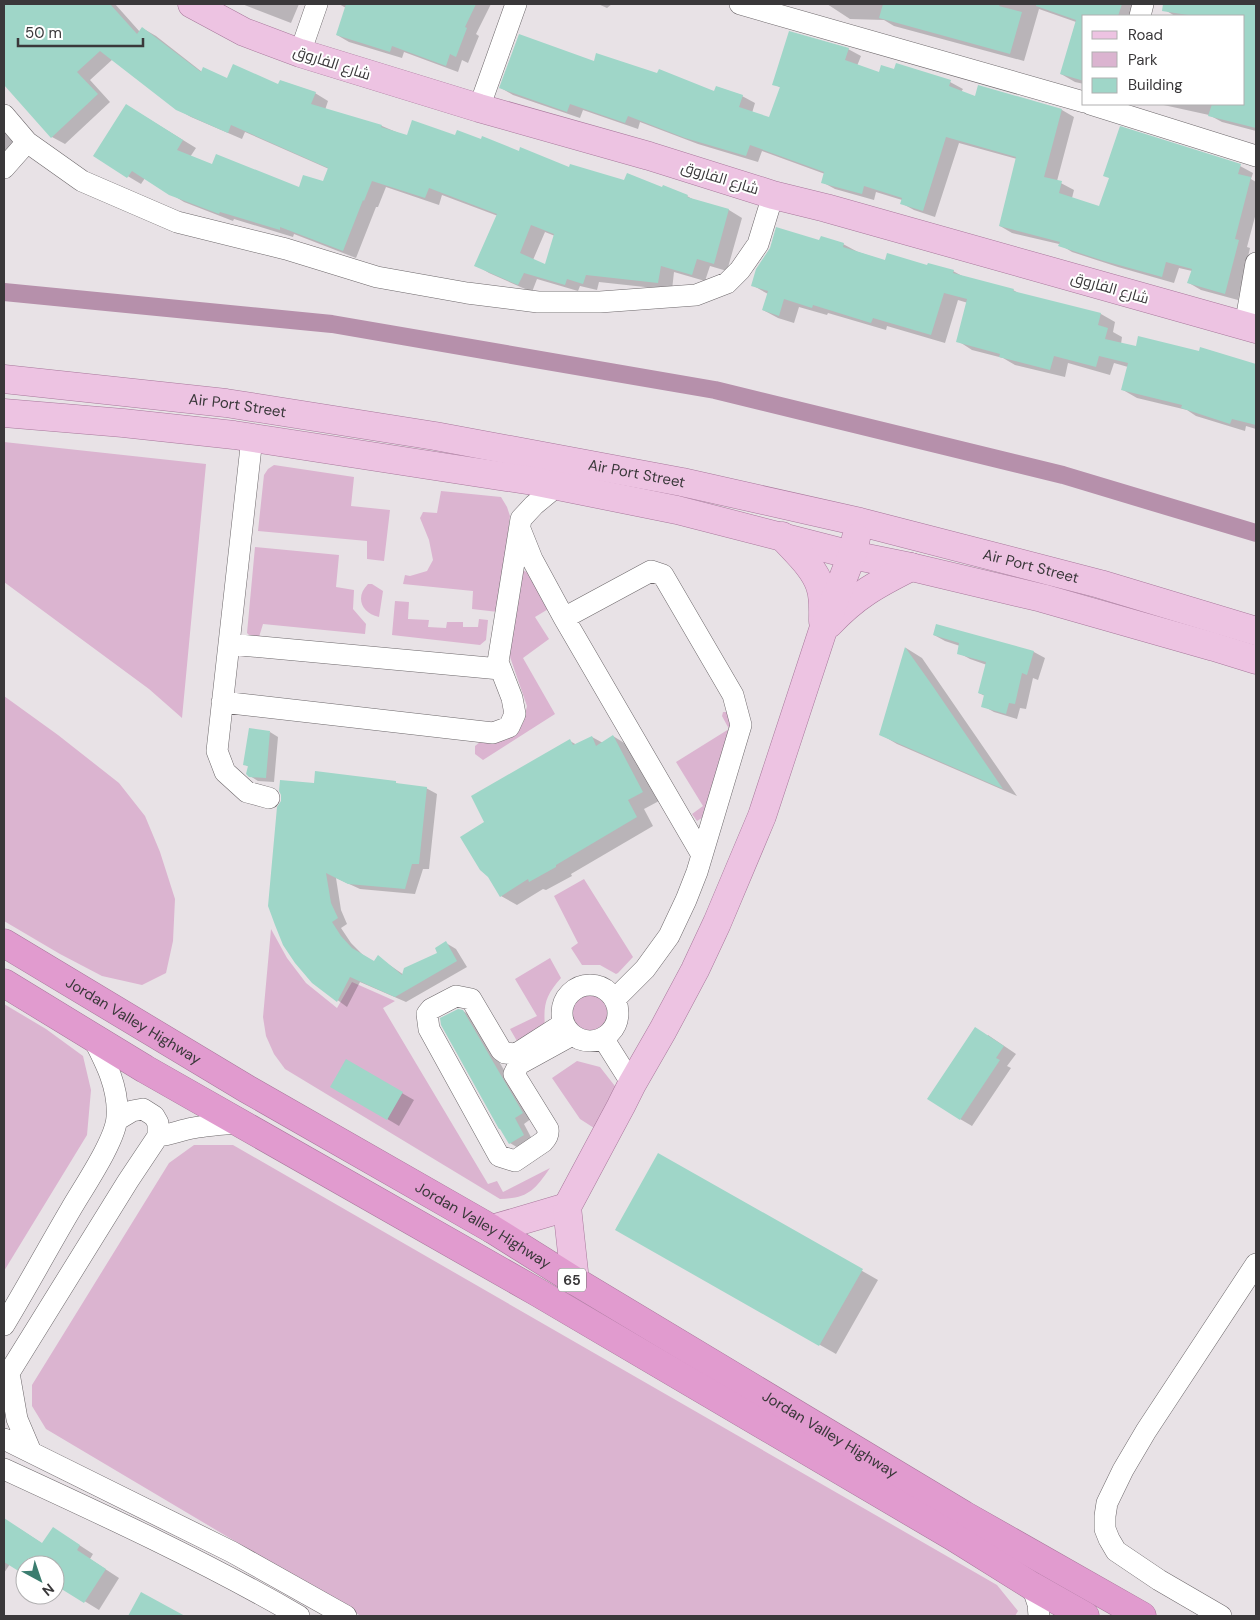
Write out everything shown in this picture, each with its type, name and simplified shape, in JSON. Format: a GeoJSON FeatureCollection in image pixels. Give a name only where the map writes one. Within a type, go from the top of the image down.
{"type":"FeatureCollection","features":[{"type":"Feature","properties":{"kind":"highway","name":"Jordan Valley Highway"},"geometry":{"type":"LineString","coordinates":[[4,943],[255,1093],[492,1230],[958,1525],[1032,1586],[1085,1616]]}},
{"type":"Feature","properties":{"kind":"highway","name":"Jordan Valley Highway"},"geometry":{"type":"LineString","coordinates":[[4,983],[161,1078],[537,1292],[958,1525],[1142,1616]]}},
{"type":"Feature","properties":{"kind":"highway"},"geometry":{"type":"LineString","coordinates":[[161,1078],[178,1047]]}},
{"type":"Feature","properties":{"kind":"main road","name":"شارع الفاروق"},"geometry":{"type":"LineString","coordinates":[[192,4],[244,32],[300,54],[479,108],[649,156],[774,195],[1251,328]]}},
{"type":"Feature","properties":{"kind":"main road","name":"Air Port Street"},"geometry":{"type":"LineString","coordinates":[[4,379],[226,403],[435,436],[682,482],[860,522],[1100,584],[1256,631]]}},
{"type":"Feature","properties":{"kind":"main road","name":"Air Port Street"},"geometry":{"type":"LineString","coordinates":[[4,412],[123,422],[252,438],[557,486],[677,510],[852,555],[1042,598],[1256,660]]}},
{"type":"Feature","properties":{"kind":"main road"},"geometry":{"type":"LineString","coordinates":[[575,1282],[566,1207],[691,979],[721,914],[762,816],[823,630],[852,555],[860,522]]}},
{"type":"Feature","properties":{"kind":"main road"},"geometry":{"type":"LineString","coordinates":[[782,536],[807,565],[820,585],[824,603],[823,630]]}},
{"type":"Feature","properties":{"kind":"main road"},"geometry":{"type":"LineString","coordinates":[[823,630],[846,606],[861,594],[911,567]]}},
{"type":"Feature","properties":{"kind":"main road"},"geometry":{"type":"LineString","coordinates":[[492,1230],[566,1207]]}},
{"type":"Feature","properties":{"kind":"street"},"geometry":{"type":"LineString","coordinates":[[300,54],[317,4]]}},
{"type":"Feature","properties":{"kind":"street"},"geometry":{"type":"LineString","coordinates":[[479,108],[516,4]]}},
{"type":"Feature","properties":{"kind":"street"},"geometry":{"type":"LineString","coordinates":[[740,4],[794,11],[1082,101]]}},
{"type":"Feature","properties":{"kind":"street"},"geometry":{"type":"LineString","coordinates":[[1097,105],[1118,108],[1256,156]]}},
{"type":"Feature","properties":{"kind":"street"},"geometry":{"type":"LineString","coordinates":[[4,115],[27,142],[82,181],[177,222],[286,249],[377,277],[467,293],[538,302],[600,302],[696,295],[727,283],[740,270],[758,244],[774,195]]}},
{"type":"Feature","properties":{"kind":"street"},"geometry":{"type":"LineString","coordinates":[[4,168],[27,142]]}},
{"type":"Feature","properties":{"kind":"street"},"geometry":{"type":"LineString","coordinates":[[1251,328],[1256,263]]}},
{"type":"Feature","properties":{"kind":"street"},"geometry":{"type":"LineString","coordinates":[[252,438],[217,751],[225,772],[247,792],[269,798]]}},
{"type":"Feature","properties":{"kind":"street"},"geometry":{"type":"LineString","coordinates":[[222,702],[493,733],[509,727],[516,714],[498,662],[521,519],[534,505],[557,486]]}},
{"type":"Feature","properties":{"kind":"street"},"geometry":{"type":"LineString","coordinates":[[520,530],[532,559],[564,618],[702,855]]}},
{"type":"Feature","properties":{"kind":"street"},"geometry":{"type":"LineString","coordinates":[[564,618],[651,571],[663,575],[733,695],[741,725],[702,855],[686,900],[669,936],[645,969],[614,999]]}},
{"type":"Feature","properties":{"kind":"street"},"geometry":{"type":"LineString","coordinates":[[229,644],[500,669]]}},
{"type":"Feature","properties":{"kind":"street"},"geometry":{"type":"LineString","coordinates":[[590,984],[599,986],[607,990],[614,999],[618,1006],[616,1024],[603,1038],[594,1041],[584,1041],[568,1029],[561,1014],[562,1005],[566,997],[572,990],[581,986],[590,984]]}},
{"type":"Feature","properties":{"kind":"street"},"geometry":{"type":"LineString","coordinates":[[456,996],[471,1000],[501,1050],[510,1054],[516,1054],[568,1029],[518,1066],[514,1074],[548,1129],[549,1134],[543,1142],[514,1161],[499,1156],[429,1029],[427,1014],[431,1009],[456,996]]}},
{"type":"Feature","properties":{"kind":"street"},"geometry":{"type":"LineString","coordinates":[[4,1325],[96,1167],[112,1136],[117,1120],[117,1104],[113,1080],[93,1038]]}},
{"type":"Feature","properties":{"kind":"street"},"geometry":{"type":"LineString","coordinates":[[603,1038],[632,1084]]}},
{"type":"Feature","properties":{"kind":"street"},"geometry":{"type":"LineString","coordinates":[[31,1452],[17,1419],[6,1377],[158,1136],[158,1123],[154,1116],[143,1109],[127,1113],[117,1120]]}},
{"type":"Feature","properties":{"kind":"street"},"geometry":{"type":"LineString","coordinates":[[158,1136],[204,1126],[240,1123]]}},
{"type":"Feature","properties":{"kind":"street"},"geometry":{"type":"LineString","coordinates":[[1221,1616],[1159,1580],[1116,1552],[1105,1529],[1105,1516],[1107,1503],[1141,1439],[1256,1264]]}},
{"type":"Feature","properties":{"kind":"street"},"geometry":{"type":"LineString","coordinates":[[4,1439],[232,1552],[346,1616]]}},
{"type":"Feature","properties":{"kind":"street"},"geometry":{"type":"LineString","coordinates":[[4,1470],[86,1506],[198,1561],[299,1616]]}},
{"type":"Feature","properties":{"kind":"street"},"geometry":{"type":"LineString","coordinates":[[1032,1586],[1038,1604],[1039,1616]]}},
{"type":"Feature","properties":{"kind":"green space"},"geometry":{"type":"Polygon","coordinates":[[[4,442],[206,464],[182,718],[149,689],[4,582],[4,442]]]}},
{"type":"Feature","properties":{"kind":"green space"},"geometry":{"type":"Polygon","coordinates":[[[274,465],[354,477],[351,506],[390,510],[384,561],[367,559],[367,541],[258,531],[264,475],[274,465]]]}},
{"type":"Feature","properties":{"kind":"green space"},"geometry":{"type":"Polygon","coordinates":[[[441,491],[501,497],[507,507],[510,516],[498,612],[472,609],[473,591],[403,584],[405,575],[410,576],[427,571],[433,560],[429,540],[420,518],[423,512],[437,513],[441,491]]]}},
{"type":"Feature","properties":{"kind":"green space"},"geometry":{"type":"Polygon","coordinates":[[[255,547],[339,555],[336,587],[354,590],[353,609],[366,624],[365,634],[263,624],[259,637],[251,637],[247,633],[255,547]]]}},
{"type":"Feature","properties":{"kind":"green space"},"geometry":{"type":"Polygon","coordinates":[[[522,570],[529,573],[550,608],[535,617],[549,639],[523,658],[555,714],[483,760],[475,754],[475,746],[480,742],[506,740],[523,723],[527,706],[509,654],[522,570]]]}},
{"type":"Feature","properties":{"kind":"green space"},"geometry":{"type":"Polygon","coordinates":[[[368,584],[372,584],[383,591],[379,617],[368,612],[362,604],[362,594],[368,584]]]}},
{"type":"Feature","properties":{"kind":"green space"},"geometry":{"type":"Polygon","coordinates":[[[395,601],[409,602],[408,619],[429,620],[428,627],[446,628],[447,622],[463,622],[463,627],[478,627],[479,619],[488,620],[486,640],[480,645],[392,635],[395,601]]]}},
{"type":"Feature","properties":{"kind":"green space"},"geometry":{"type":"Polygon","coordinates":[[[4,696],[119,783],[145,816],[160,852],[175,899],[173,941],[166,973],[142,985],[102,976],[4,921],[4,696]]]}},
{"type":"Feature","properties":{"kind":"green space"},"geometry":{"type":"Polygon","coordinates":[[[723,712],[733,712],[736,726],[705,816],[697,821],[692,814],[703,806],[676,762],[729,729],[722,716],[723,712]]]}},
{"type":"Feature","properties":{"kind":"green space"},"geometry":{"type":"Polygon","coordinates":[[[584,879],[633,957],[616,974],[600,965],[582,965],[571,948],[578,943],[554,896],[584,879]]]}},
{"type":"Feature","properties":{"kind":"green space"},"geometry":{"type":"Polygon","coordinates":[[[271,929],[287,958],[306,983],[337,1008],[352,982],[395,1001],[383,1008],[488,1184],[497,1181],[503,1192],[550,1168],[535,1188],[524,1195],[500,1199],[285,1069],[274,1054],[266,1036],[263,1017],[271,929]]]}},
{"type":"Feature","properties":{"kind":"green space"},"geometry":{"type":"Polygon","coordinates":[[[550,958],[561,978],[549,995],[545,1006],[545,1027],[522,1041],[517,1041],[510,1029],[537,1016],[515,979],[550,958]]]}},
{"type":"Feature","properties":{"kind":"green space"},"geometry":{"type":"Polygon","coordinates":[[[593,991],[600,994],[606,1000],[609,1011],[608,1019],[600,1028],[593,1031],[585,1031],[578,1028],[570,1019],[569,1007],[572,1000],[581,992],[593,991]]]}},
{"type":"Feature","properties":{"kind":"green space"},"geometry":{"type":"Polygon","coordinates":[[[4,1004],[46,1029],[83,1056],[91,1090],[87,1135],[4,1271],[4,1004]]]}},
{"type":"Feature","properties":{"kind":"green space"},"geometry":{"type":"Polygon","coordinates":[[[577,1061],[600,1067],[618,1090],[594,1128],[580,1119],[552,1078],[577,1061]]]}},
{"type":"Feature","properties":{"kind":"green space"},"geometry":{"type":"Polygon","coordinates":[[[194,1145],[233,1145],[997,1585],[1018,1611],[1015,1616],[361,1616],[46,1429],[32,1406],[32,1385],[169,1163],[194,1145]]]}},
{"type":"Feature","properties":{"kind":"building"},"geometry":{"type":"Polygon","coordinates":[[[4,4],[110,4],[137,34],[142,27],[201,72],[203,67],[227,78],[233,64],[278,84],[280,80],[316,92],[311,104],[382,125],[381,127],[407,135],[412,120],[455,135],[457,130],[481,139],[482,136],[519,151],[520,147],[569,167],[570,164],[624,180],[627,173],[688,195],[687,197],[729,209],[714,264],[697,259],[692,275],[661,266],[658,283],[586,275],[583,284],[567,279],[565,285],[524,273],[518,285],[474,266],[497,214],[429,188],[425,198],[372,181],[343,251],[280,227],[280,230],[220,212],[219,214],[169,195],[132,171],[127,178],[93,156],[126,104],[183,140],[177,150],[212,164],[216,154],[299,187],[303,175],[323,181],[328,168],[231,125],[228,133],[176,110],[100,51],[77,72],[98,94],[51,138],[4,85],[4,4]],[[531,225],[520,253],[545,264],[554,234],[531,225]]]}},
{"type":"Feature","properties":{"kind":"building"},"geometry":{"type":"Polygon","coordinates":[[[346,4],[476,4],[465,27],[467,28],[456,57],[450,54],[446,66],[392,46],[390,52],[336,35],[346,4]]]}},
{"type":"Feature","properties":{"kind":"building"},"geometry":{"type":"Polygon","coordinates":[[[883,4],[1000,4],[999,6],[1022,12],[1010,54],[879,18],[883,4]]]}},
{"type":"Feature","properties":{"kind":"building"},"geometry":{"type":"Polygon","coordinates":[[[1036,4],[1122,4],[1118,15],[1082,15],[1082,80],[1060,74],[1076,20],[1036,6],[1036,4]]]}},
{"type":"Feature","properties":{"kind":"building"},"geometry":{"type":"Polygon","coordinates":[[[1163,4],[1256,4],[1256,128],[1208,116],[1212,105],[1245,105],[1245,15],[1188,15],[1162,11],[1163,4]]]}},
{"type":"Feature","properties":{"kind":"building"},"geometry":{"type":"Polygon","coordinates":[[[789,31],[849,48],[845,60],[879,72],[881,65],[894,69],[896,63],[951,80],[949,86],[975,96],[978,85],[1062,109],[1044,177],[1062,181],[1059,193],[1099,206],[1109,178],[1103,176],[1120,126],[1241,164],[1238,174],[1251,177],[1235,239],[1239,240],[1225,294],[1187,283],[1192,269],[1166,262],[1162,277],[1058,246],[1060,242],[999,226],[1016,157],[946,137],[923,211],[900,204],[902,198],[864,186],[862,194],[821,183],[824,172],[750,145],[746,156],[685,138],[628,116],[625,123],[570,104],[567,112],[499,88],[519,34],[594,61],[596,53],[657,73],[659,69],[714,91],[716,86],[743,95],[739,107],[769,117],[780,87],[772,85],[789,31]]]}},
{"type":"Feature","properties":{"kind":"building"},"geometry":{"type":"Polygon","coordinates":[[[776,227],[819,240],[821,236],[844,243],[843,247],[885,260],[887,253],[927,265],[928,263],[954,270],[953,273],[1014,289],[1013,291],[1101,313],[1098,325],[1108,328],[1105,339],[1136,346],[1138,336],[1199,351],[1200,347],[1256,364],[1256,425],[1232,419],[1230,424],[1181,408],[1182,405],[1121,390],[1128,363],[1099,356],[1096,367],[1054,356],[1050,370],[999,357],[1000,354],[956,342],[967,299],[944,293],[931,335],[873,318],[871,323],[813,305],[812,308],[784,299],[779,316],[762,310],[768,291],[751,286],[756,269],[770,248],[776,227]]]}},
{"type":"Feature","properties":{"kind":"building"},"geometry":{"type":"Polygon","coordinates":[[[936,624],[1034,651],[1027,675],[1022,673],[1015,704],[1009,703],[1006,714],[981,707],[984,695],[978,693],[986,662],[957,654],[959,643],[933,635],[936,624]]]}},
{"type":"Feature","properties":{"kind":"building"},"geometry":{"type":"Polygon","coordinates":[[[905,647],[932,685],[1003,789],[879,735],[905,647]]]}},
{"type":"Feature","properties":{"kind":"building"},"geometry":{"type":"Polygon","coordinates":[[[249,728],[270,731],[266,778],[249,777],[246,774],[248,766],[243,765],[249,728]]]}},
{"type":"Feature","properties":{"kind":"building"},"geometry":{"type":"Polygon","coordinates":[[[613,735],[643,792],[628,800],[637,817],[556,865],[556,867],[529,882],[528,879],[500,897],[488,877],[480,870],[460,837],[484,822],[471,796],[570,739],[573,745],[592,736],[596,746],[613,735]]]}},
{"type":"Feature","properties":{"kind":"building"},"geometry":{"type":"Polygon","coordinates":[[[315,771],[396,781],[396,783],[427,787],[419,864],[412,864],[405,889],[348,884],[326,873],[331,903],[338,918],[332,922],[352,948],[374,961],[378,955],[402,975],[404,968],[437,953],[435,948],[446,941],[457,961],[395,997],[350,977],[337,1002],[312,983],[295,963],[283,945],[268,906],[277,807],[281,801],[279,791],[280,780],[314,783],[315,771]]]}},
{"type":"Feature","properties":{"kind":"building"},"geometry":{"type":"Polygon","coordinates":[[[458,1009],[463,1010],[523,1113],[515,1118],[524,1135],[509,1144],[441,1025],[440,1018],[458,1009]]]}},
{"type":"Feature","properties":{"kind":"building"},"geometry":{"type":"Polygon","coordinates":[[[975,1027],[1004,1046],[996,1058],[1000,1060],[960,1120],[927,1099],[975,1027]]]}},
{"type":"Feature","properties":{"kind":"building"},"geometry":{"type":"Polygon","coordinates":[[[346,1059],[403,1092],[387,1120],[330,1087],[346,1059]]]}},
{"type":"Feature","properties":{"kind":"building"},"geometry":{"type":"Polygon","coordinates":[[[658,1153],[863,1269],[819,1346],[615,1230],[658,1153]]]}},
{"type":"Feature","properties":{"kind":"building"},"geometry":{"type":"Polygon","coordinates":[[[4,1518],[42,1543],[53,1527],[80,1545],[77,1550],[106,1569],[84,1603],[65,1591],[65,1555],[15,1555],[15,1569],[4,1562],[4,1518]]]}},
{"type":"Feature","properties":{"kind":"building"},"geometry":{"type":"Polygon","coordinates":[[[141,1592],[185,1616],[128,1616],[141,1592]]]}},
{"type":"Feature","properties":{"kind":"waterway"},"geometry":{"type":"LineString","coordinates":[[4,292],[332,324],[715,390],[1063,475],[1256,533]]}}]}
